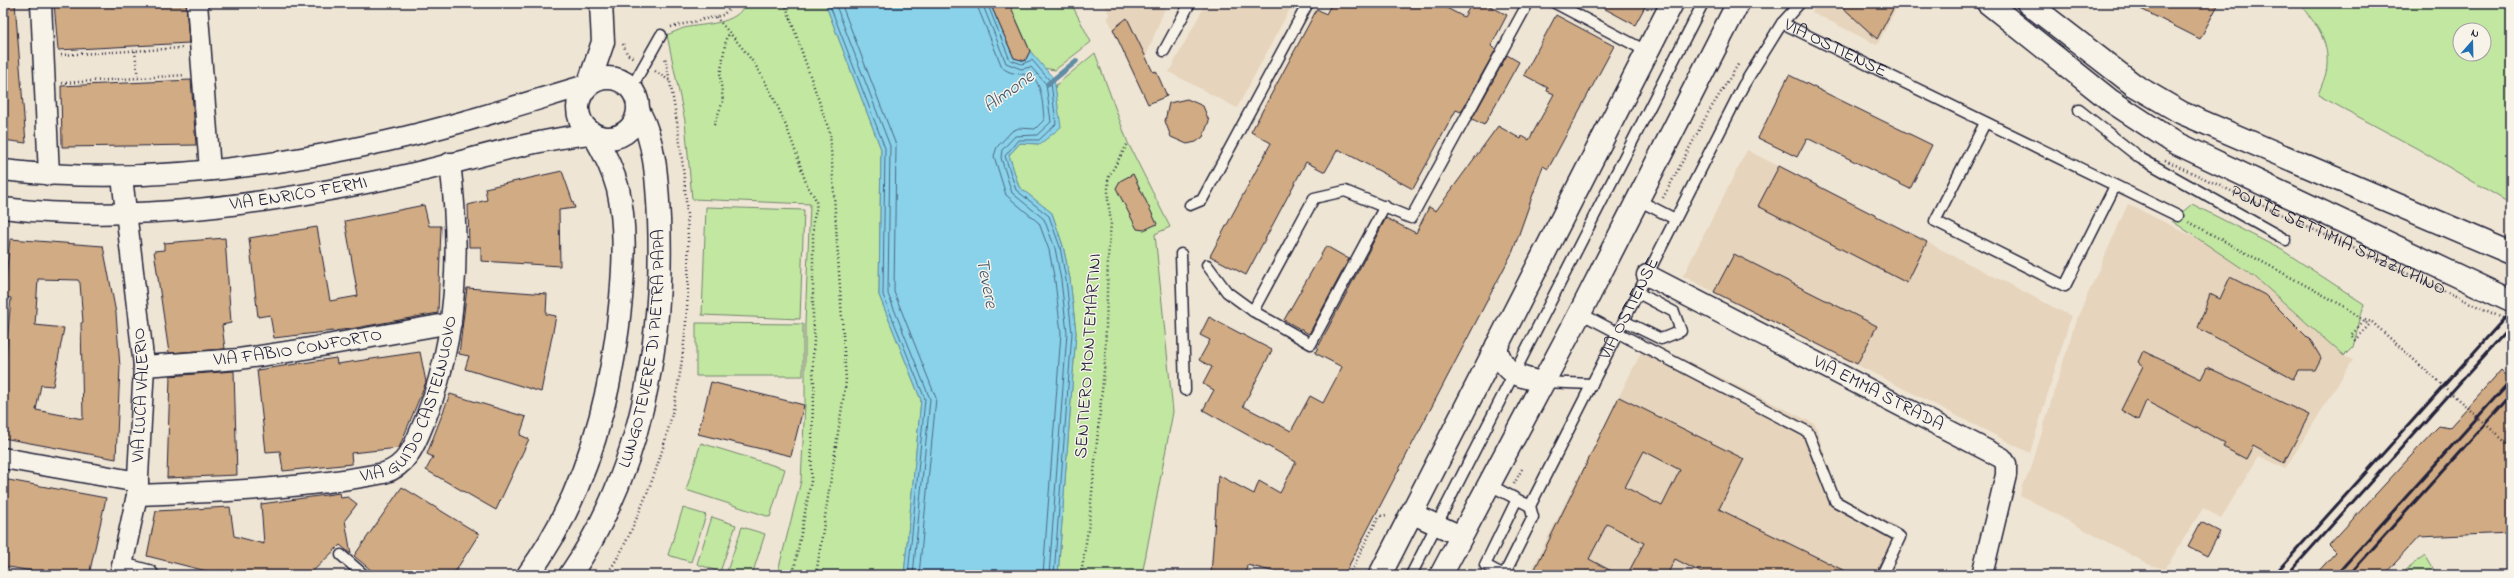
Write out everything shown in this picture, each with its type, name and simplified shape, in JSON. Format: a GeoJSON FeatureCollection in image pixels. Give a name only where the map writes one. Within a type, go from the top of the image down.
{"type":"FeatureCollection","features":[{"type":"Feature","properties":{"kind":"main road"},"geometry":{"type":"LineString","coordinates":[[601,3],[613,42],[624,84],[637,100],[639,112],[632,125],[622,134],[609,138],[593,136],[580,121],[580,96],[613,42]]}},
{"type":"Feature","properties":{"kind":"main road"},"geometry":{"type":"LineString","coordinates":[[1380,575],[1496,345],[1672,3]]}},
{"type":"Feature","properties":{"kind":"main road"},"geometry":{"type":"LineString","coordinates":[[1441,575],[1580,313],[1738,3]]}},
{"type":"Feature","properties":{"kind":"main road"},"geometry":{"type":"LineString","coordinates":[[1988,3],[2117,105],[2168,151]]}},
{"type":"Feature","properties":{"kind":"main road"},"geometry":{"type":"LineString","coordinates":[[2028,3],[2134,85],[2182,114],[2511,253]]}},
{"type":"Feature","properties":{"kind":"main road"},"geometry":{"type":"LineString","coordinates":[[588,84],[605,78],[624,84]]}},
{"type":"Feature","properties":{"kind":"main road","name":"LUNGOTEVERE DI PIETRA PAPA"},"geometry":{"type":"LineString","coordinates":[[570,575],[602,520],[624,468],[637,427],[652,355],[658,296],[658,210],[651,143],[639,112]]}},
{"type":"Feature","properties":{"kind":"main road","name":"LUNGOTEVERE DI PIETRA PAPA"},"geometry":{"type":"LineString","coordinates":[[528,575],[558,528],[584,473],[600,422],[614,353],[623,275],[621,206],[609,163],[593,136]]}},
{"type":"Feature","properties":{"kind":"main road","name":"PONTE SETTIMIA SPIZZICHINO"},"geometry":{"type":"LineString","coordinates":[[2168,151],[2511,301]]}},
{"type":"Feature","properties":{"kind":"street"},"geometry":{"type":"LineString","coordinates":[[41,3],[48,175]]}},
{"type":"Feature","properties":{"kind":"street"},"geometry":{"type":"LineString","coordinates":[[197,3],[210,170]]}},
{"type":"Feature","properties":{"kind":"street","name":"VIA ENRICO FERMI"},"geometry":{"type":"LineString","coordinates":[[3,170],[48,175],[122,177],[210,170],[307,157],[383,142],[588,84]]}},
{"type":"Feature","properties":{"kind":"street","name":"VIA ENRICO FERMI"},"geometry":{"type":"LineString","coordinates":[[3,208],[76,214],[125,215],[299,195],[397,177],[541,141],[593,136]]}},
{"type":"Feature","properties":{"kind":"street","name":"VIA GUIDO CASTELNUOVO"},"geometry":{"type":"LineString","coordinates":[[3,458],[138,489],[241,491],[365,477],[395,470],[413,449],[443,369],[451,323],[457,242],[450,163]]}},
{"type":"Feature","properties":{"kind":"street","name":"VIA LUCA VALERIO"},"geometry":{"type":"LineString","coordinates":[[121,571],[138,489],[144,366],[125,215],[122,177]]}},
{"type":"Feature","properties":{"kind":"street","name":"VIA EMMA STRADA"},"geometry":{"type":"LineString","coordinates":[[1642,284],[2002,458],[2006,464],[2006,475],[1982,575]]}},
{"type":"Feature","properties":{"kind":"street","name":"VIA FABIO CONFORTO"},"geometry":{"type":"LineString","coordinates":[[144,366],[255,356],[451,323]]}},
{"type":"Feature","properties":{"kind":"street"},"geometry":{"type":"LineString","coordinates":[[1496,345],[1502,363],[1514,374],[1543,382]]}},
{"type":"Feature","properties":{"kind":"street"},"geometry":{"type":"LineString","coordinates":[[1411,513],[1461,536]]}},
{"type":"Feature","properties":{"kind":"street"},"geometry":{"type":"LineString","coordinates":[[121,571],[148,575]]}},
{"type":"Feature","properties":{"kind":"lane"},"geometry":{"type":"LineString","coordinates":[[1164,51],[1190,3]]}},
{"type":"Feature","properties":{"kind":"lane"},"geometry":{"type":"LineString","coordinates":[[1190,205],[1202,200],[1308,3]]}},
{"type":"Feature","properties":{"kind":"lane"},"geometry":{"type":"LineString","coordinates":[[1253,311],[1314,198],[1345,191],[1385,206],[1411,218],[1528,3]]}},
{"type":"Feature","properties":{"kind":"lane"},"geometry":{"type":"LineString","coordinates":[[1555,3],[1648,52]]}},
{"type":"Feature","properties":{"kind":"lane"},"geometry":{"type":"LineString","coordinates":[[1411,575],[1703,3]]}},
{"type":"Feature","properties":{"kind":"lane"},"geometry":{"type":"LineString","coordinates":[[1782,23],[1800,3]]}},
{"type":"Feature","properties":{"kind":"lane","name":"VIA OSTIENSE"},"geometry":{"type":"LineString","coordinates":[[1530,506],[1743,86],[1782,23],[2115,186]]}},
{"type":"Feature","properties":{"kind":"lane"},"geometry":{"type":"LineString","coordinates":[[624,84],[634,83],[662,35]]}},
{"type":"Feature","properties":{"kind":"lane"},"geometry":{"type":"LineString","coordinates":[[2079,110],[2140,158],[2286,240]]}},
{"type":"Feature","properties":{"kind":"lane"},"geometry":{"type":"LineString","coordinates":[[1985,123],[1935,222],[2065,286],[2115,186],[2178,216]]}},
{"type":"Feature","properties":{"kind":"lane"},"geometry":{"type":"LineString","coordinates":[[1638,200],[1675,219]]}},
{"type":"Feature","properties":{"kind":"lane"},"geometry":{"type":"LineString","coordinates":[[1207,265],[1227,292],[1253,311],[1311,344],[1385,206]]}},
{"type":"Feature","properties":{"kind":"lane"},"geometry":{"type":"LineString","coordinates":[[1181,254],[1185,390]]}},
{"type":"Feature","properties":{"kind":"lane"},"geometry":{"type":"LineString","coordinates":[[1624,321],[1661,339],[1681,331],[1674,312],[1642,284]]}},
{"type":"Feature","properties":{"kind":"lane"},"geometry":{"type":"LineString","coordinates":[[1580,313],[1808,432],[1835,501],[1900,537],[1882,575]]}},
{"type":"Feature","properties":{"kind":"lane"},"geometry":{"type":"LineString","coordinates":[[1543,382],[1592,384]]}},
{"type":"Feature","properties":{"kind":"lane"},"geometry":{"type":"LineString","coordinates":[[1488,484],[1530,506],[1533,518],[1504,575],[1485,565],[1517,500]]}},
{"type":"Feature","properties":{"kind":"lane"},"geometry":{"type":"LineString","coordinates":[[342,555],[364,575]]}},
{"type":"Feature","properties":{"kind":"path"},"geometry":{"type":"LineString","coordinates":[[650,68],[670,81],[662,35],[666,28],[716,17],[729,11],[734,3]]}},
{"type":"Feature","properties":{"kind":"path"},"geometry":{"type":"LineString","coordinates":[[785,3],[830,133],[846,381],[816,575]]}},
{"type":"Feature","properties":{"kind":"path"},"geometry":{"type":"LineString","coordinates":[[2118,3],[2123,6],[2124,3]]}},
{"type":"Feature","properties":{"kind":"path"},"geometry":{"type":"LineString","coordinates":[[716,17],[762,77],[787,127],[807,185],[815,195],[818,207],[813,221],[813,320],[816,336],[813,370],[816,391],[813,400],[811,481],[793,575]]}},
{"type":"Feature","properties":{"kind":"path"},"geometry":{"type":"LineString","coordinates":[[714,125],[723,101],[720,76],[726,39],[729,34]]}},
{"type":"Feature","properties":{"kind":"path"},"geometry":{"type":"LineString","coordinates":[[613,42],[627,54],[639,61]]}},
{"type":"Feature","properties":{"kind":"path"},"geometry":{"type":"LineString","coordinates":[[56,55],[200,48]]}},
{"type":"Feature","properties":{"kind":"path"},"geometry":{"type":"LineString","coordinates":[[135,51],[138,79]]}},
{"type":"Feature","properties":{"kind":"path"},"geometry":{"type":"LineString","coordinates":[[58,84],[193,74],[203,76]]}},
{"type":"Feature","properties":{"kind":"path","name":"SENTIERO MONTEMARTINI"},"geometry":{"type":"LineString","coordinates":[[1081,575],[1089,523],[1105,360],[1108,258],[1111,223],[1108,201],[1108,178],[1128,143]]}},
{"type":"Feature","properties":{"kind":"path","name":"PONTE SETTIMIA SPIZZICHINO"},"geometry":{"type":"LineString","coordinates":[[2168,151],[2511,322]]}},
{"type":"Feature","properties":{"kind":"path"},"geometry":{"type":"LineString","coordinates":[[2178,216],[2349,309],[2369,325],[2355,340],[2351,335],[2365,320],[2370,320],[2511,447]]}},
{"type":"Feature","properties":{"kind":"path"},"geometry":{"type":"LineString","coordinates":[[1349,575],[1379,516]]}},
{"type":"Feature","properties":{"kind":"shaded area"},"geometry":{"type":"Polygon","coordinates":[[[1104,3],[1167,3],[1137,79],[1107,17],[1110,16],[1104,3]]]}},
{"type":"Feature","properties":{"kind":"shaded area"},"geometry":{"type":"Polygon","coordinates":[[[1206,3],[1293,3],[1237,108],[1169,72],[1206,3]]]}},
{"type":"Feature","properties":{"kind":"shaded area"},"geometry":{"type":"Polygon","coordinates":[[[1817,3],[1899,3],[1877,45],[1812,12],[1817,3]]]}},
{"type":"Feature","properties":{"kind":"shaded area"},"geometry":{"type":"Polygon","coordinates":[[[1747,150],[2071,316],[2030,453],[1683,276],[1747,150]]]}},
{"type":"Feature","properties":{"kind":"shaded area"},"geometry":{"type":"Polygon","coordinates":[[[2128,204],[2206,243],[2255,277],[2344,356],[2353,360],[2285,469],[2259,456],[2221,518],[2203,508],[2165,569],[2150,565],[2020,495],[2022,485],[2030,472],[2075,323],[2128,204]]]}},
{"type":"Feature","properties":{"kind":"shaded area"},"geometry":{"type":"Polygon","coordinates":[[[1647,341],[1815,424],[1838,495],[1895,525],[1907,540],[1889,575],[1529,575],[1647,341]]]}},
{"type":"Feature","properties":{"kind":"green space"},"geometry":{"type":"Polygon","coordinates":[[[746,3],[825,3],[881,149],[879,295],[921,400],[904,575],[777,575],[801,481],[805,403],[805,324],[810,204],[692,199],[685,121],[667,35],[684,28],[728,20],[735,16],[746,3]]]}},
{"type":"Feature","properties":{"kind":"green space"},"geometry":{"type":"Polygon","coordinates":[[[1009,3],[1071,3],[1091,42],[1055,70],[1043,68],[1030,51],[1009,3]]]}},
{"type":"Feature","properties":{"kind":"green space"},"geometry":{"type":"Polygon","coordinates":[[[2298,3],[2511,3],[2511,204],[2418,149],[2318,95],[2327,69],[2327,56],[2326,47],[2315,23],[2298,3]]]}},
{"type":"Feature","properties":{"kind":"green space"},"geometry":{"type":"Polygon","coordinates":[[[1095,53],[1128,143],[1170,227],[1155,234],[1173,412],[1142,575],[1058,575],[1076,333],[1070,279],[1063,246],[1052,213],[1019,187],[1009,155],[1020,143],[1040,144],[1060,127],[1055,86],[1095,53]]]}},
{"type":"Feature","properties":{"kind":"green space"},"geometry":{"type":"Polygon","coordinates":[[[2192,204],[2282,250],[2364,304],[2353,347],[2344,356],[2255,277],[2172,221],[2192,204]]]}},
{"type":"Feature","properties":{"kind":"green space"},"geometry":{"type":"Polygon","coordinates":[[[706,207],[804,210],[800,319],[702,315],[706,207]]]}},
{"type":"Feature","properties":{"kind":"green space"},"geometry":{"type":"Polygon","coordinates":[[[696,323],[803,324],[803,376],[696,376],[696,323]]]}},
{"type":"Feature","properties":{"kind":"green space"},"geometry":{"type":"Polygon","coordinates":[[[701,443],[785,469],[770,517],[686,490],[701,443]]]}},
{"type":"Feature","properties":{"kind":"green space"},"geometry":{"type":"Polygon","coordinates":[[[683,508],[706,515],[691,562],[668,555],[683,508]]]}},
{"type":"Feature","properties":{"kind":"green space"},"geometry":{"type":"Polygon","coordinates":[[[712,517],[736,525],[720,572],[697,564],[712,517]]]}},
{"type":"Feature","properties":{"kind":"green space"},"geometry":{"type":"Polygon","coordinates":[[[742,527],[765,534],[752,575],[726,574],[742,527]]]}},
{"type":"Feature","properties":{"kind":"green space"},"geometry":{"type":"Polygon","coordinates":[[[2425,555],[2437,575],[2398,575],[2401,573],[2425,555]]]}},
{"type":"Feature","properties":{"kind":"water","name":"Tevere"},"geometry":{"type":"Polygon","coordinates":[[[825,3],[990,3],[1014,58],[1026,59],[1030,51],[1054,79],[1061,127],[1040,144],[1020,143],[1009,155],[1019,187],[1052,213],[1063,246],[1070,279],[1076,333],[1058,575],[904,575],[921,400],[879,295],[881,149],[825,3]]]}},
{"type":"Feature","properties":{"kind":"building"},"geometry":{"type":"Polygon","coordinates":[[[3,3],[15,3],[26,143],[3,140],[3,3]]]}},
{"type":"Feature","properties":{"kind":"building"},"geometry":{"type":"Polygon","coordinates":[[[54,3],[186,3],[189,43],[58,50],[54,3]]]}},
{"type":"Feature","properties":{"kind":"building"},"geometry":{"type":"Polygon","coordinates":[[[990,3],[1009,3],[1030,51],[1025,61],[1014,58],[990,3]]]}},
{"type":"Feature","properties":{"kind":"building"},"geometry":{"type":"Polygon","coordinates":[[[1332,3],[1437,3],[1464,17],[1472,3],[1484,3],[1507,15],[1491,46],[1496,49],[1461,112],[1456,110],[1413,189],[1338,149],[1325,172],[1306,162],[1246,275],[1210,256],[1271,143],[1251,132],[1317,9],[1326,14],[1332,3]]]}},
{"type":"Feature","properties":{"kind":"building"},"geometry":{"type":"Polygon","coordinates":[[[1594,3],[1647,3],[1635,25],[1594,3]]]}},
{"type":"Feature","properties":{"kind":"building"},"geometry":{"type":"Polygon","coordinates":[[[1838,3],[1896,3],[1877,39],[1838,3]]]}},
{"type":"Feature","properties":{"kind":"building"},"geometry":{"type":"Polygon","coordinates":[[[2129,3],[2219,3],[2200,39],[2129,3]]]}},
{"type":"Feature","properties":{"kind":"building"},"geometry":{"type":"Polygon","coordinates":[[[1556,15],[1614,46],[1548,169],[1543,166],[1513,251],[1344,575],[1288,575],[1247,565],[1246,575],[1211,575],[1218,475],[1254,494],[1259,481],[1280,493],[1296,462],[1203,410],[1214,390],[1203,384],[1212,367],[1199,360],[1210,340],[1200,335],[1209,317],[1272,350],[1243,406],[1291,431],[1310,396],[1323,403],[1342,367],[1315,353],[1386,218],[1416,233],[1429,207],[1436,211],[1498,126],[1521,139],[1522,136],[1529,140],[1554,94],[1547,91],[1548,88],[1524,75],[1556,15]]]}},
{"type":"Feature","properties":{"kind":"building"},"geometry":{"type":"Polygon","coordinates":[[[1127,18],[1153,72],[1156,71],[1167,96],[1148,104],[1113,29],[1127,18]]]}},
{"type":"Feature","properties":{"kind":"building"},"geometry":{"type":"Polygon","coordinates":[[[1507,55],[1519,62],[1484,125],[1472,119],[1507,55]]]}},
{"type":"Feature","properties":{"kind":"building"},"geometry":{"type":"Polygon","coordinates":[[[1789,75],[1932,145],[1910,189],[1807,138],[1797,157],[1758,138],[1789,75]]]}},
{"type":"Feature","properties":{"kind":"building"},"geometry":{"type":"Polygon","coordinates":[[[191,80],[196,145],[62,147],[61,86],[191,80]]]}},
{"type":"Feature","properties":{"kind":"building"},"geometry":{"type":"Polygon","coordinates":[[[1187,99],[1203,106],[1209,121],[1203,137],[1196,142],[1187,144],[1171,137],[1165,121],[1169,103],[1187,99]]]}},
{"type":"Feature","properties":{"kind":"building"},"geometry":{"type":"Polygon","coordinates":[[[1779,166],[1927,242],[1907,283],[1758,206],[1779,166]]]}},
{"type":"Feature","properties":{"kind":"building"},"geometry":{"type":"Polygon","coordinates":[[[562,171],[575,208],[559,210],[560,266],[481,261],[481,247],[469,247],[468,205],[487,200],[485,188],[562,171]]]}},
{"type":"Feature","properties":{"kind":"building"},"geometry":{"type":"Polygon","coordinates":[[[1133,174],[1157,224],[1144,230],[1137,229],[1116,188],[1120,181],[1133,174]]]}},
{"type":"Feature","properties":{"kind":"building"},"geometry":{"type":"Polygon","coordinates":[[[424,205],[429,226],[441,226],[438,313],[350,329],[274,338],[270,315],[258,317],[249,238],[317,227],[330,301],[358,296],[345,221],[424,205]]]}},
{"type":"Feature","properties":{"kind":"building"},"geometry":{"type":"Polygon","coordinates":[[[225,238],[231,323],[222,325],[225,349],[169,353],[154,251],[164,250],[164,243],[225,238]]]}},
{"type":"Feature","properties":{"kind":"building"},"geometry":{"type":"Polygon","coordinates":[[[10,239],[103,246],[116,313],[120,367],[116,459],[3,438],[3,388],[11,298],[4,297],[10,239]],[[38,279],[35,325],[64,328],[53,386],[41,385],[36,410],[83,419],[81,323],[83,322],[80,283],[78,280],[38,279]]]}},
{"type":"Feature","properties":{"kind":"building"},"geometry":{"type":"Polygon","coordinates":[[[1326,246],[1349,259],[1309,334],[1284,320],[1326,246]]]}},
{"type":"Feature","properties":{"kind":"building"},"geometry":{"type":"Polygon","coordinates":[[[1734,254],[1877,326],[1857,364],[1714,292],[1734,254]]]}},
{"type":"Feature","properties":{"kind":"building"},"geometry":{"type":"Polygon","coordinates":[[[2230,277],[2265,295],[2311,341],[2321,358],[2315,370],[2298,370],[2293,379],[2198,328],[2210,294],[2220,299],[2230,277]]]}},
{"type":"Feature","properties":{"kind":"building"},"geometry":{"type":"Polygon","coordinates":[[[467,288],[547,294],[546,314],[556,316],[541,392],[465,369],[469,356],[459,354],[467,288]]]}},
{"type":"Feature","properties":{"kind":"building"},"geometry":{"type":"Polygon","coordinates":[[[2143,351],[2201,379],[2207,367],[2309,415],[2284,463],[2253,446],[2246,459],[2223,447],[2225,443],[2146,401],[2138,420],[2121,410],[2143,366],[2138,362],[2143,351]]]}},
{"type":"Feature","properties":{"kind":"building"},"geometry":{"type":"Polygon","coordinates":[[[420,352],[426,382],[399,448],[351,453],[352,464],[283,471],[280,451],[266,452],[257,370],[336,358],[337,364],[420,352]]]}},
{"type":"Feature","properties":{"kind":"building"},"geometry":{"type":"Polygon","coordinates":[[[2501,370],[2511,380],[2511,533],[2419,537],[2384,575],[2315,575],[2336,552],[2329,545],[2434,431],[2439,426],[2449,428],[2501,370]]]}},
{"type":"Feature","properties":{"kind":"building"},"geometry":{"type":"Polygon","coordinates":[[[234,371],[237,475],[167,478],[170,376],[234,371]]]}},
{"type":"Feature","properties":{"kind":"building"},"geometry":{"type":"Polygon","coordinates":[[[711,382],[804,405],[791,456],[698,434],[711,382]]]}},
{"type":"Feature","properties":{"kind":"building"},"geometry":{"type":"Polygon","coordinates":[[[450,394],[526,417],[520,435],[529,439],[496,510],[426,470],[433,457],[427,454],[450,394]]]}},
{"type":"Feature","properties":{"kind":"building"},"geometry":{"type":"Polygon","coordinates":[[[1619,397],[1744,459],[1719,509],[1853,575],[1706,575],[1675,559],[1667,575],[1627,575],[1644,543],[1607,524],[1589,559],[1619,575],[1532,575],[1619,397]],[[1644,451],[1625,487],[1662,506],[1680,470],[1644,451]]]}},
{"type":"Feature","properties":{"kind":"building"},"geometry":{"type":"Polygon","coordinates":[[[3,479],[106,498],[89,575],[55,575],[3,566],[3,479]]]}},
{"type":"Feature","properties":{"kind":"building"},"geometry":{"type":"Polygon","coordinates":[[[402,487],[479,534],[453,575],[377,575],[354,556],[402,487]]]}},
{"type":"Feature","properties":{"kind":"building"},"geometry":{"type":"Polygon","coordinates":[[[340,493],[341,498],[348,497],[357,504],[345,520],[351,554],[340,545],[309,575],[237,575],[223,571],[222,575],[147,556],[156,511],[230,507],[234,536],[264,544],[261,504],[340,493]]]}},
{"type":"Feature","properties":{"kind":"building"},"geometry":{"type":"Polygon","coordinates":[[[2201,522],[2220,532],[2207,556],[2188,546],[2201,522]]]}},
{"type":"Feature","properties":{"kind":"waterway","name":"Almone"},"geometry":{"type":"LineString","coordinates":[[1048,84],[1076,61]]}},
{"type":"Feature","properties":{"kind":"railway"},"geometry":{"type":"LineString","coordinates":[[2274,575],[2511,311]]}},
{"type":"Feature","properties":{"kind":"railway"},"geometry":{"type":"LineString","coordinates":[[2287,575],[2511,326]]}},
{"type":"Feature","properties":{"kind":"railway"},"geometry":{"type":"LineString","coordinates":[[2336,575],[2511,380]]}},
{"type":"Feature","properties":{"kind":"railway"},"geometry":{"type":"LineString","coordinates":[[2349,575],[2511,395]]}}]}
